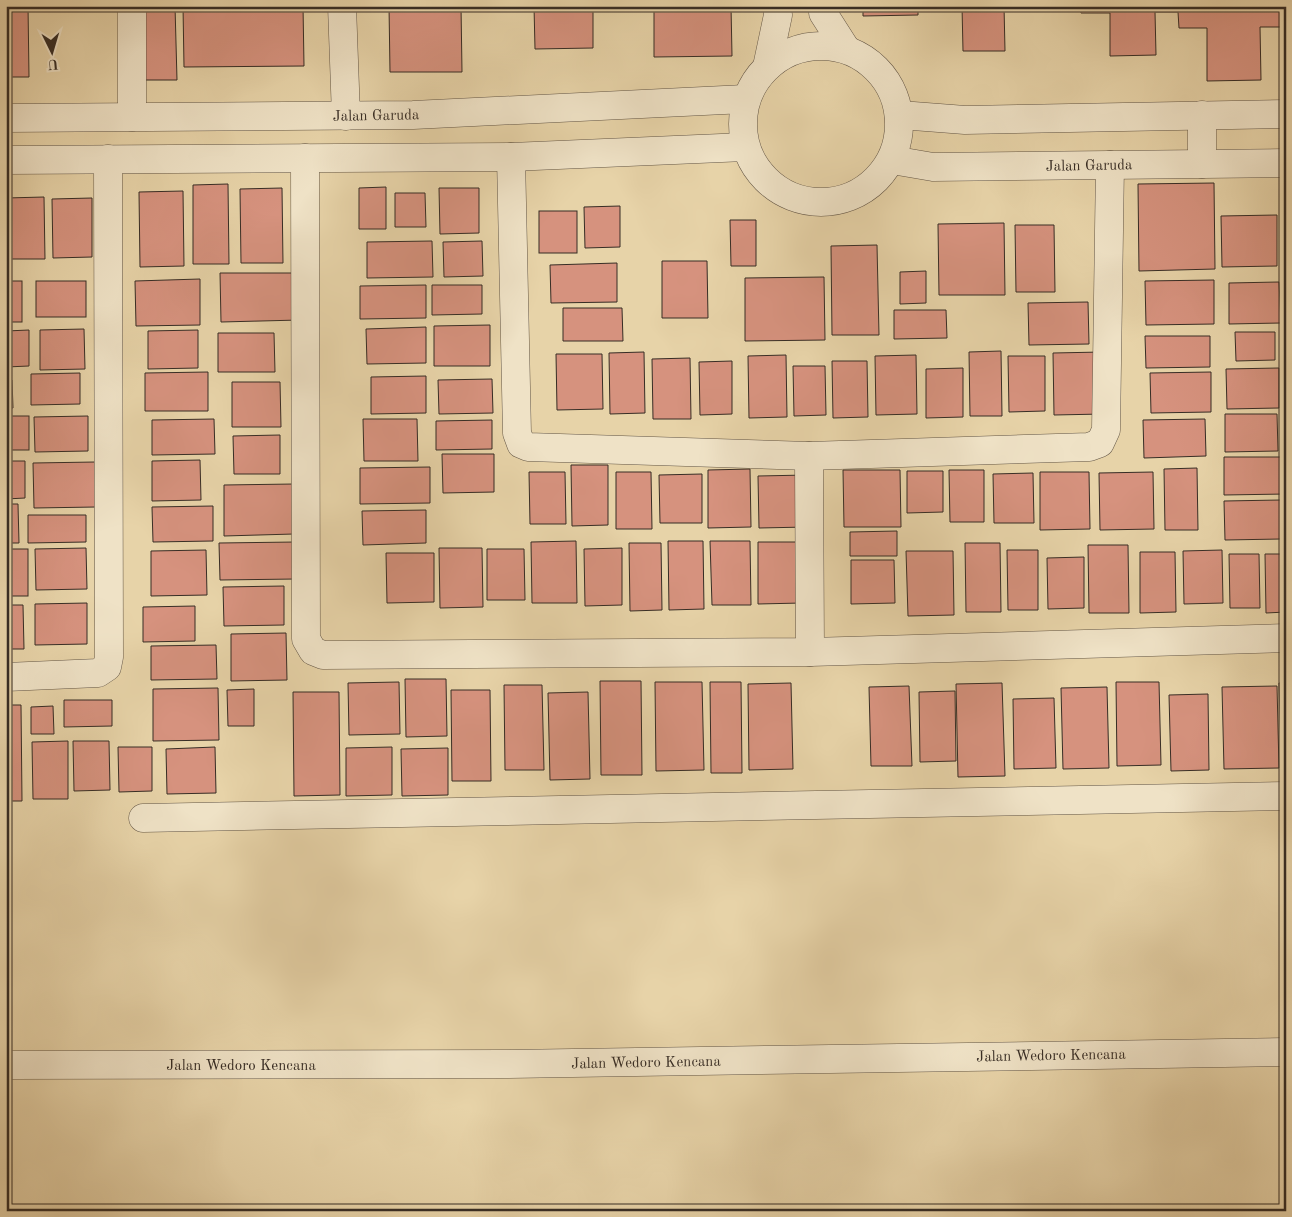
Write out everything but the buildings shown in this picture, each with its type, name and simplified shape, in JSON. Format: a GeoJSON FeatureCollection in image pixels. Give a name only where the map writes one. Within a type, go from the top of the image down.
{"type":"FeatureCollection","features":[{"type":"Feature","properties":{"kind":"street"},"geometry":{"type":"LineString","coordinates":[[132,6],[132,117]]}},
{"type":"Feature","properties":{"kind":"street"},"geometry":{"type":"LineString","coordinates":[[342,6],[346,116]]}},
{"type":"Feature","properties":{"kind":"street"},"geometry":{"type":"LineString","coordinates":[[767,66],[778,15],[777,6]]}},
{"type":"Feature","properties":{"kind":"street"},"geometry":{"type":"LineString","coordinates":[[822,6],[823,13],[846,49]]}},
{"type":"Feature","properties":{"kind":"street"},"geometry":{"type":"LineString","coordinates":[[804,47],[846,49],[872,64],[890,86],[900,114],[898,145],[892,160],[876,181],[853,196],[828,203],[801,200],[776,189],[756,170],[744,147],[741,123],[745,100],[754,82],[767,66],[804,47]]}},
{"type":"Feature","properties":{"kind":"street","name":"Jalan Garuda"},"geometry":{"type":"LineString","coordinates":[[6,118],[413,116],[745,100]]}},
{"type":"Feature","properties":{"kind":"street"},"geometry":{"type":"LineString","coordinates":[[900,114],[965,120],[1286,114]]}},
{"type":"Feature","properties":{"kind":"street"},"geometry":{"type":"LineString","coordinates":[[1202,115],[1202,164]]}},
{"type":"Feature","properties":{"kind":"street"},"geometry":{"type":"LineString","coordinates":[[413,116],[413,157]]}},
{"type":"Feature","properties":{"kind":"street"},"geometry":{"type":"LineString","coordinates":[[196,159],[199,117]]}},
{"type":"Feature","properties":{"kind":"street"},"geometry":{"type":"LineString","coordinates":[[6,160],[511,157],[744,147]]}},
{"type":"Feature","properties":{"kind":"street"},"geometry":{"type":"LineString","coordinates":[[511,157],[517,433],[522,444],[528,447],[810,456],[1089,447],[1100,443],[1106,430],[1110,165]]}},
{"type":"Feature","properties":{"kind":"street"},"geometry":{"type":"LineString","coordinates":[[306,158],[306,639],[313,651],[323,655],[810,652],[1286,638]]}},
{"type":"Feature","properties":{"kind":"street"},"geometry":{"type":"LineString","coordinates":[[6,677],[98,673],[107,667],[109,657],[108,159]]}},
{"type":"Feature","properties":{"kind":"street","name":"Jalan Garuda"},"geometry":{"type":"LineString","coordinates":[[892,160],[933,167],[1286,163]]}},
{"type":"Feature","properties":{"kind":"street"},"geometry":{"type":"LineString","coordinates":[[810,456],[810,652]]}},
{"type":"Feature","properties":{"kind":"street"},"geometry":{"type":"LineString","coordinates":[[143,818],[1286,796]]}},
{"type":"Feature","properties":{"kind":"street","name":"Jalan Wedoro Kencana"},"geometry":{"type":"LineString","coordinates":[[6,1065],[509,1064],[1286,1052]]}}]}
